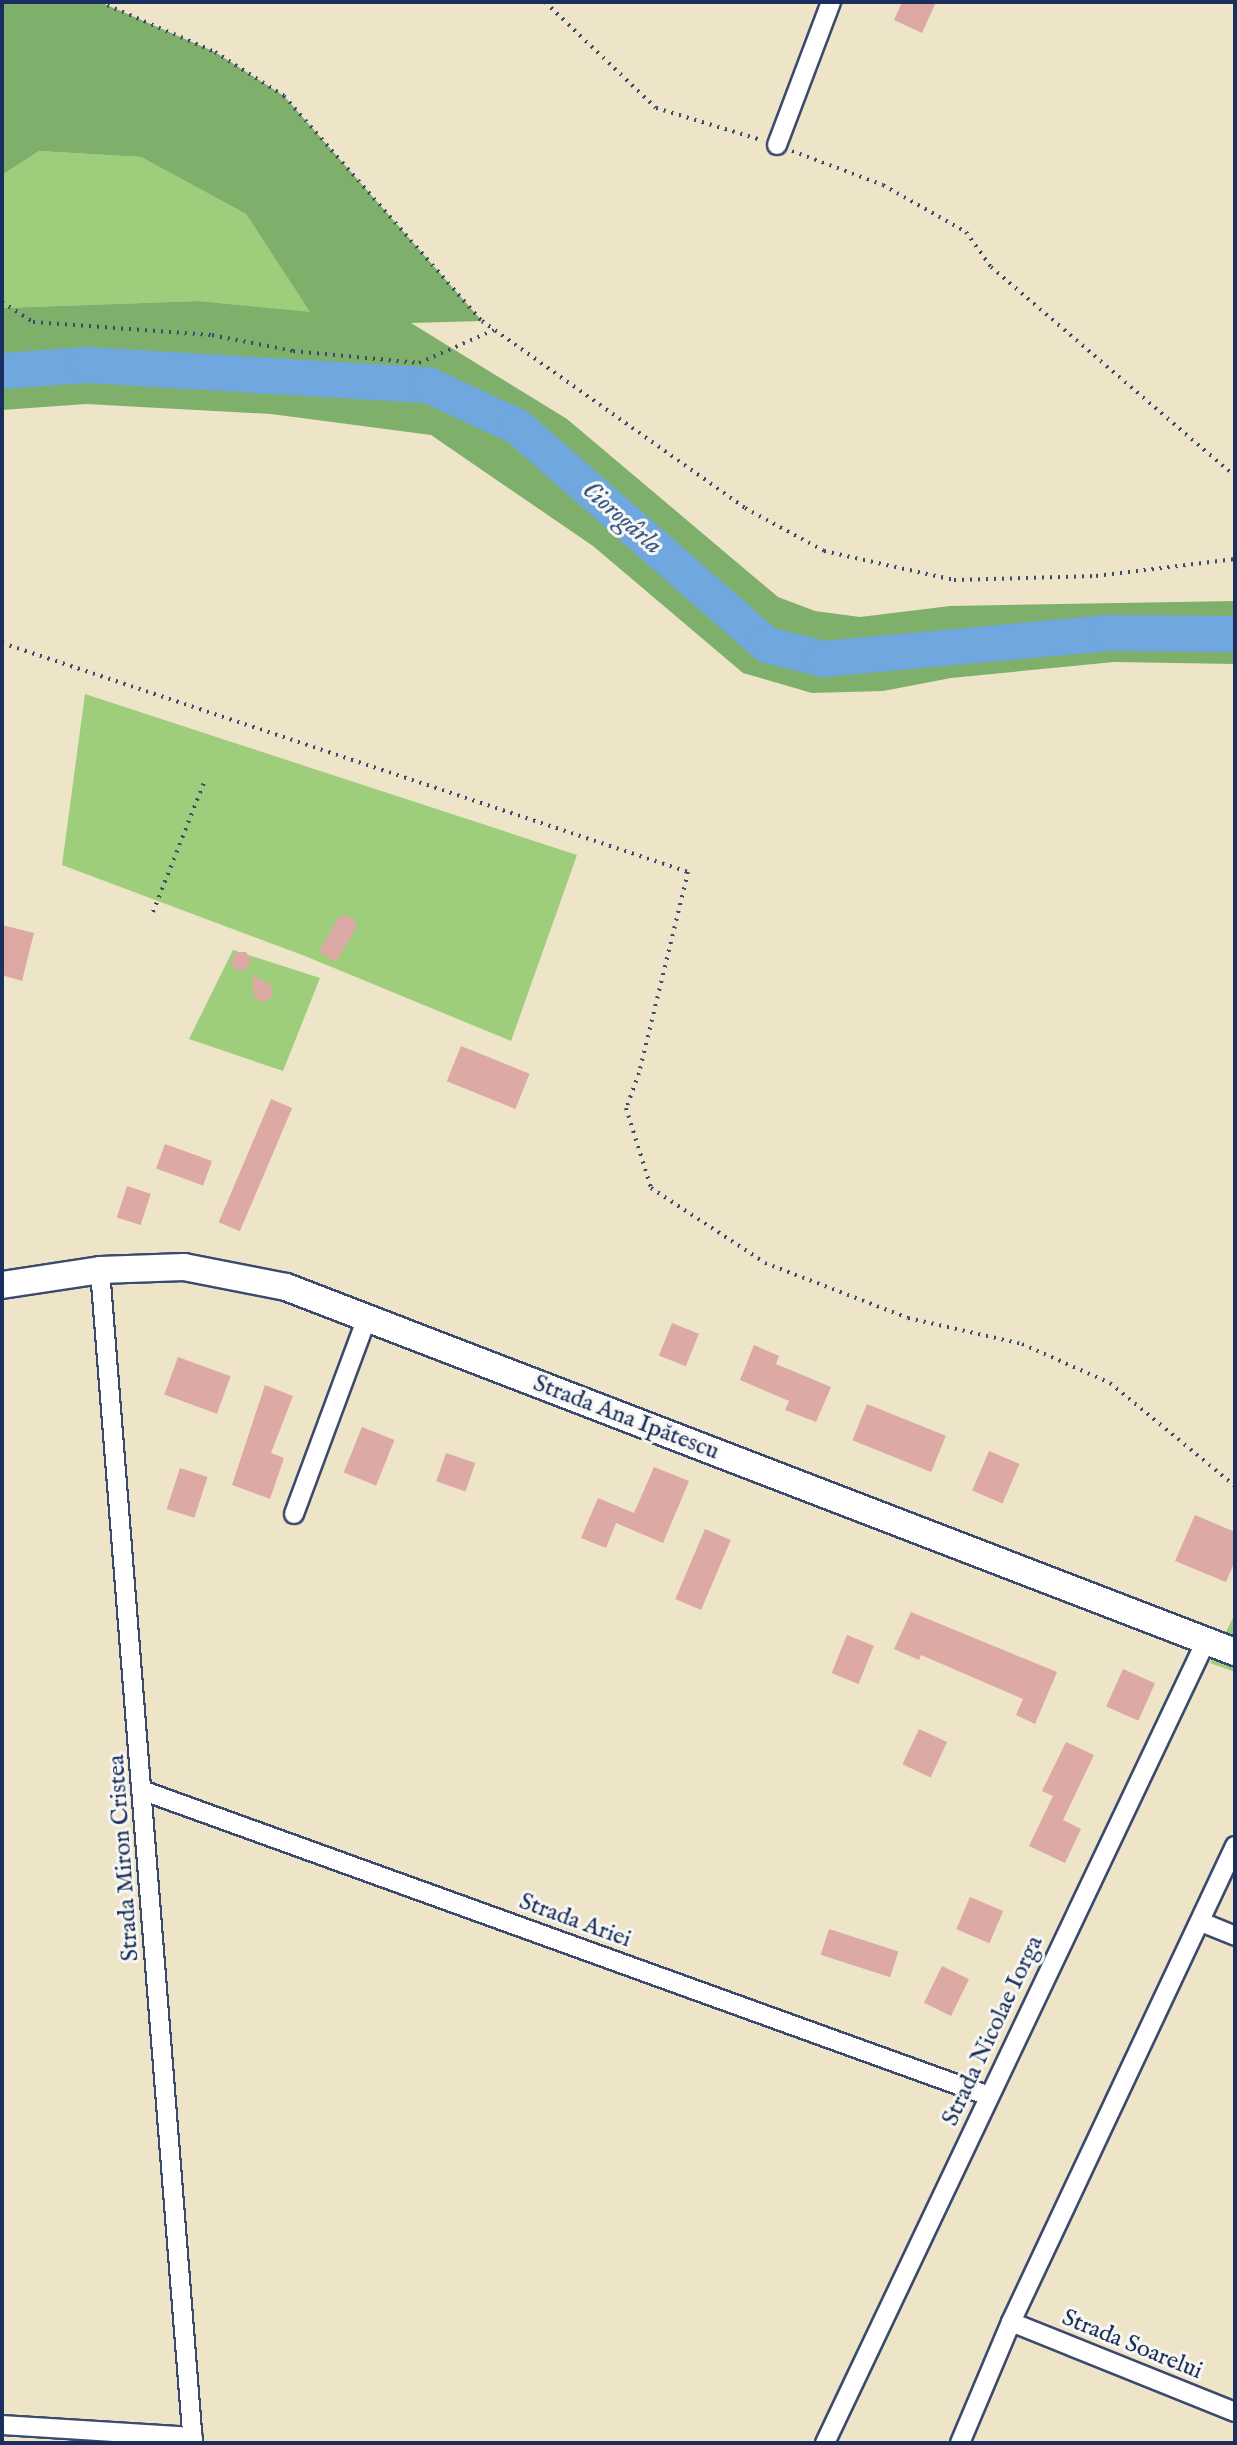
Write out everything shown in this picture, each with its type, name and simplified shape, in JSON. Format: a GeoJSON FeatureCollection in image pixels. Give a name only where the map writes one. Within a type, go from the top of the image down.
{"type":"FeatureCollection","features":[{"type":"Feature","properties":{"kind":"main road","name":"Strada Ana Ipătescu"},"geometry":{"type":"LineString","coordinates":[[2,1285],[100,1270],[219,1271],[286,1287],[1235,1652]]}},
{"type":"Feature","properties":{"kind":"street"},"geometry":{"type":"LineString","coordinates":[[777,145],[831,2]]}},
{"type":"Feature","properties":{"kind":"street","name":"Strada Miron Cristea"},"geometry":{"type":"LineString","coordinates":[[100,1270],[144,1791],[193,2440]]}},
{"type":"Feature","properties":{"kind":"street"},"geometry":{"type":"LineString","coordinates":[[294,1514],[367,1318]]}},
{"type":"Feature","properties":{"kind":"street","name":"Strada Nicolae Iorga"},"geometry":{"type":"LineString","coordinates":[[825,2443],[1206,1641]]}},
{"type":"Feature","properties":{"kind":"street","name":"Strada Ariei"},"geometry":{"type":"LineString","coordinates":[[144,1791],[989,2096]]}},
{"type":"Feature","properties":{"kind":"street"},"geometry":{"type":"LineString","coordinates":[[960,2443],[1011,2322],[1235,1846]]}},
{"type":"Feature","properties":{"kind":"street"},"geometry":{"type":"LineString","coordinates":[[1201,1922],[1235,1936]]}},
{"type":"Feature","properties":{"kind":"street","name":"Strada Soarelui"},"geometry":{"type":"LineString","coordinates":[[1011,2322],[1235,2412]]}},
{"type":"Feature","properties":{"kind":"street"},"geometry":{"type":"LineString","coordinates":[[2,2425],[193,2440]]}},
{"type":"Feature","properties":{"kind":"path"},"geometry":{"type":"LineString","coordinates":[[100,2],[215,52],[284,96],[418,252],[494,330],[745,508],[824,551],[954,580],[1096,576],[1235,559]]}},
{"type":"Feature","properties":{"kind":"path"},"geometry":{"type":"LineString","coordinates":[[545,2],[656,108],[777,145],[883,185],[966,232],[991,267],[1235,476]]}},
{"type":"Feature","properties":{"kind":"path"},"geometry":{"type":"LineString","coordinates":[[2,302],[33,322],[212,335],[293,351],[419,363],[494,330]]}},
{"type":"Feature","properties":{"kind":"path"},"geometry":{"type":"LineString","coordinates":[[2,643],[688,872],[639,1073],[626,1108],[651,1188],[765,1263],[908,1318],[1022,1344],[1110,1383],[1137,1401],[1235,1486]]}},
{"type":"Feature","properties":{"kind":"path"},"geometry":{"type":"LineString","coordinates":[[153,912],[205,780]]}},
{"type":"Feature","properties":{"kind":"green space"},"geometry":{"type":"Polygon","coordinates":[[[2,2],[100,2],[215,52],[284,96],[482,321],[411,323],[567,419],[778,597],[815,611],[860,617],[950,606],[1235,601],[1235,664],[1114,662],[951,678],[883,691],[812,693],[743,673],[593,546],[431,435],[271,414],[86,404],[2,410],[2,308],[199,301],[310,312],[246,214],[141,157],[39,151],[2,175],[2,2]]]}},
{"type":"Feature","properties":{"kind":"green space"},"geometry":{"type":"Polygon","coordinates":[[[39,151],[141,157],[246,214],[311,313],[199,301],[2,308],[2,175],[39,151]]]}},
{"type":"Feature","properties":{"kind":"green space"},"geometry":{"type":"Polygon","coordinates":[[[85,694],[577,855],[511,1041],[305,956],[62,865],[85,694]]]}},
{"type":"Feature","properties":{"kind":"green space"},"geometry":{"type":"Polygon","coordinates":[[[233,950],[320,978],[283,1071],[189,1039],[233,950]]]}},
{"type":"Feature","properties":{"kind":"green space"},"geometry":{"type":"Polygon","coordinates":[[[1235,1614],[1235,1672],[1210,1663],[1235,1614]]]}},
{"type":"Feature","properties":{"kind":"building"},"geometry":{"type":"Polygon","coordinates":[[[902,2],[936,2],[922,33],[894,20],[902,2]]]}},
{"type":"Feature","properties":{"kind":"building"},"geometry":{"type":"Polygon","coordinates":[[[345,915],[355,920],[356,928],[336,962],[319,952],[338,918],[345,915]]]}},
{"type":"Feature","properties":{"kind":"building"},"geometry":{"type":"Polygon","coordinates":[[[2,925],[34,933],[22,981],[2,975],[2,925]]]}},
{"type":"Feature","properties":{"kind":"building"},"geometry":{"type":"Polygon","coordinates":[[[236,952],[246,952],[251,960],[246,970],[236,970],[231,962],[236,952]]]}},
{"type":"Feature","properties":{"kind":"building"},"geometry":{"type":"Polygon","coordinates":[[[252,975],[271,985],[273,996],[263,1002],[254,997],[252,975]]]}},
{"type":"Feature","properties":{"kind":"building"},"geometry":{"type":"Polygon","coordinates":[[[461,1046],[530,1074],[515,1109],[447,1081],[461,1046]]]}},
{"type":"Feature","properties":{"kind":"building"},"geometry":{"type":"Polygon","coordinates":[[[271,1099],[292,1108],[240,1231],[219,1222],[271,1099]]]}},
{"type":"Feature","properties":{"kind":"building"},"geometry":{"type":"Polygon","coordinates":[[[165,1144],[212,1161],[203,1186],[156,1168],[165,1144]]]}},
{"type":"Feature","properties":{"kind":"building"},"geometry":{"type":"Polygon","coordinates":[[[127,1186],[151,1194],[141,1225],[117,1217],[127,1186]]]}},
{"type":"Feature","properties":{"kind":"building"},"geometry":{"type":"Polygon","coordinates":[[[672,1323],[699,1334],[686,1366],[659,1355],[672,1323]]]}},
{"type":"Feature","properties":{"kind":"building"},"geometry":{"type":"Polygon","coordinates":[[[754,1345],[779,1356],[776,1364],[831,1387],[816,1422],[785,1410],[789,1401],[740,1380],[754,1345]]]}},
{"type":"Feature","properties":{"kind":"building"},"geometry":{"type":"Polygon","coordinates":[[[178,1357],[231,1376],[217,1414],[164,1395],[178,1357]]]}},
{"type":"Feature","properties":{"kind":"building"},"geometry":{"type":"Polygon","coordinates":[[[265,1385],[293,1396],[271,1453],[284,1458],[270,1499],[232,1485],[265,1385]]]}},
{"type":"Feature","properties":{"kind":"building"},"geometry":{"type":"Polygon","coordinates":[[[867,1404],[946,1436],[931,1472],[852,1440],[867,1404]]]}},
{"type":"Feature","properties":{"kind":"building"},"geometry":{"type":"Polygon","coordinates":[[[362,1427],[394,1440],[376,1486],[344,1472],[362,1427]]]}},
{"type":"Feature","properties":{"kind":"building"},"geometry":{"type":"Polygon","coordinates":[[[989,1451],[1019,1464],[1003,1503],[972,1491],[989,1451]]]}},
{"type":"Feature","properties":{"kind":"building"},"geometry":{"type":"Polygon","coordinates":[[[446,1453],[475,1463],[466,1491],[436,1481],[446,1453]]]}},
{"type":"Feature","properties":{"kind":"building"},"geometry":{"type":"Polygon","coordinates":[[[654,1467],[689,1481],[663,1543],[616,1523],[606,1548],[581,1538],[598,1498],[634,1513],[654,1467]]]}},
{"type":"Feature","properties":{"kind":"building"},"geometry":{"type":"Polygon","coordinates":[[[180,1468],[208,1477],[194,1518],[167,1509],[180,1468]]]}},
{"type":"Feature","properties":{"kind":"building"},"geometry":{"type":"Polygon","coordinates":[[[1195,1515],[1235,1532],[1235,1561],[1226,1582],[1175,1561],[1195,1515]]]}},
{"type":"Feature","properties":{"kind":"building"},"geometry":{"type":"Polygon","coordinates":[[[705,1529],[731,1540],[701,1610],[675,1599],[705,1529]]]}},
{"type":"Feature","properties":{"kind":"building"},"geometry":{"type":"Polygon","coordinates":[[[911,1612],[1057,1672],[1035,1724],[1016,1715],[1023,1699],[921,1655],[919,1660],[894,1649],[911,1612]]]}},
{"type":"Feature","properties":{"kind":"building"},"geometry":{"type":"Polygon","coordinates":[[[847,1635],[874,1646],[859,1684],[832,1673],[847,1635]]]}},
{"type":"Feature","properties":{"kind":"building"},"geometry":{"type":"Polygon","coordinates":[[[1123,1669],[1155,1683],[1138,1721],[1106,1706],[1123,1669]]]}},
{"type":"Feature","properties":{"kind":"building"},"geometry":{"type":"Polygon","coordinates":[[[919,1729],[947,1742],[931,1777],[903,1764],[919,1729]]]}},
{"type":"Feature","properties":{"kind":"building"},"geometry":{"type":"Polygon","coordinates":[[[1066,1742],[1094,1755],[1063,1820],[1081,1829],[1065,1863],[1029,1846],[1053,1796],[1042,1791],[1066,1742]]]}},
{"type":"Feature","properties":{"kind":"building"},"geometry":{"type":"Polygon","coordinates":[[[970,1897],[1003,1911],[989,1943],[956,1929],[970,1897]]]}},
{"type":"Feature","properties":{"kind":"building"},"geometry":{"type":"Polygon","coordinates":[[[829,1929],[898,1952],[890,1977],[821,1955],[829,1929]]]}},
{"type":"Feature","properties":{"kind":"building"},"geometry":{"type":"Polygon","coordinates":[[[942,1966],[969,1979],[951,2016],[924,2003],[942,1966]]]}},
{"type":"Feature","properties":{"kind":"waterway","name":"Ciorogârla"},"geometry":{"type":"LineString","coordinates":[[2,371],[87,365],[428,385],[518,427],[767,645],[823,659],[1109,633],[1235,634]]}}]}
